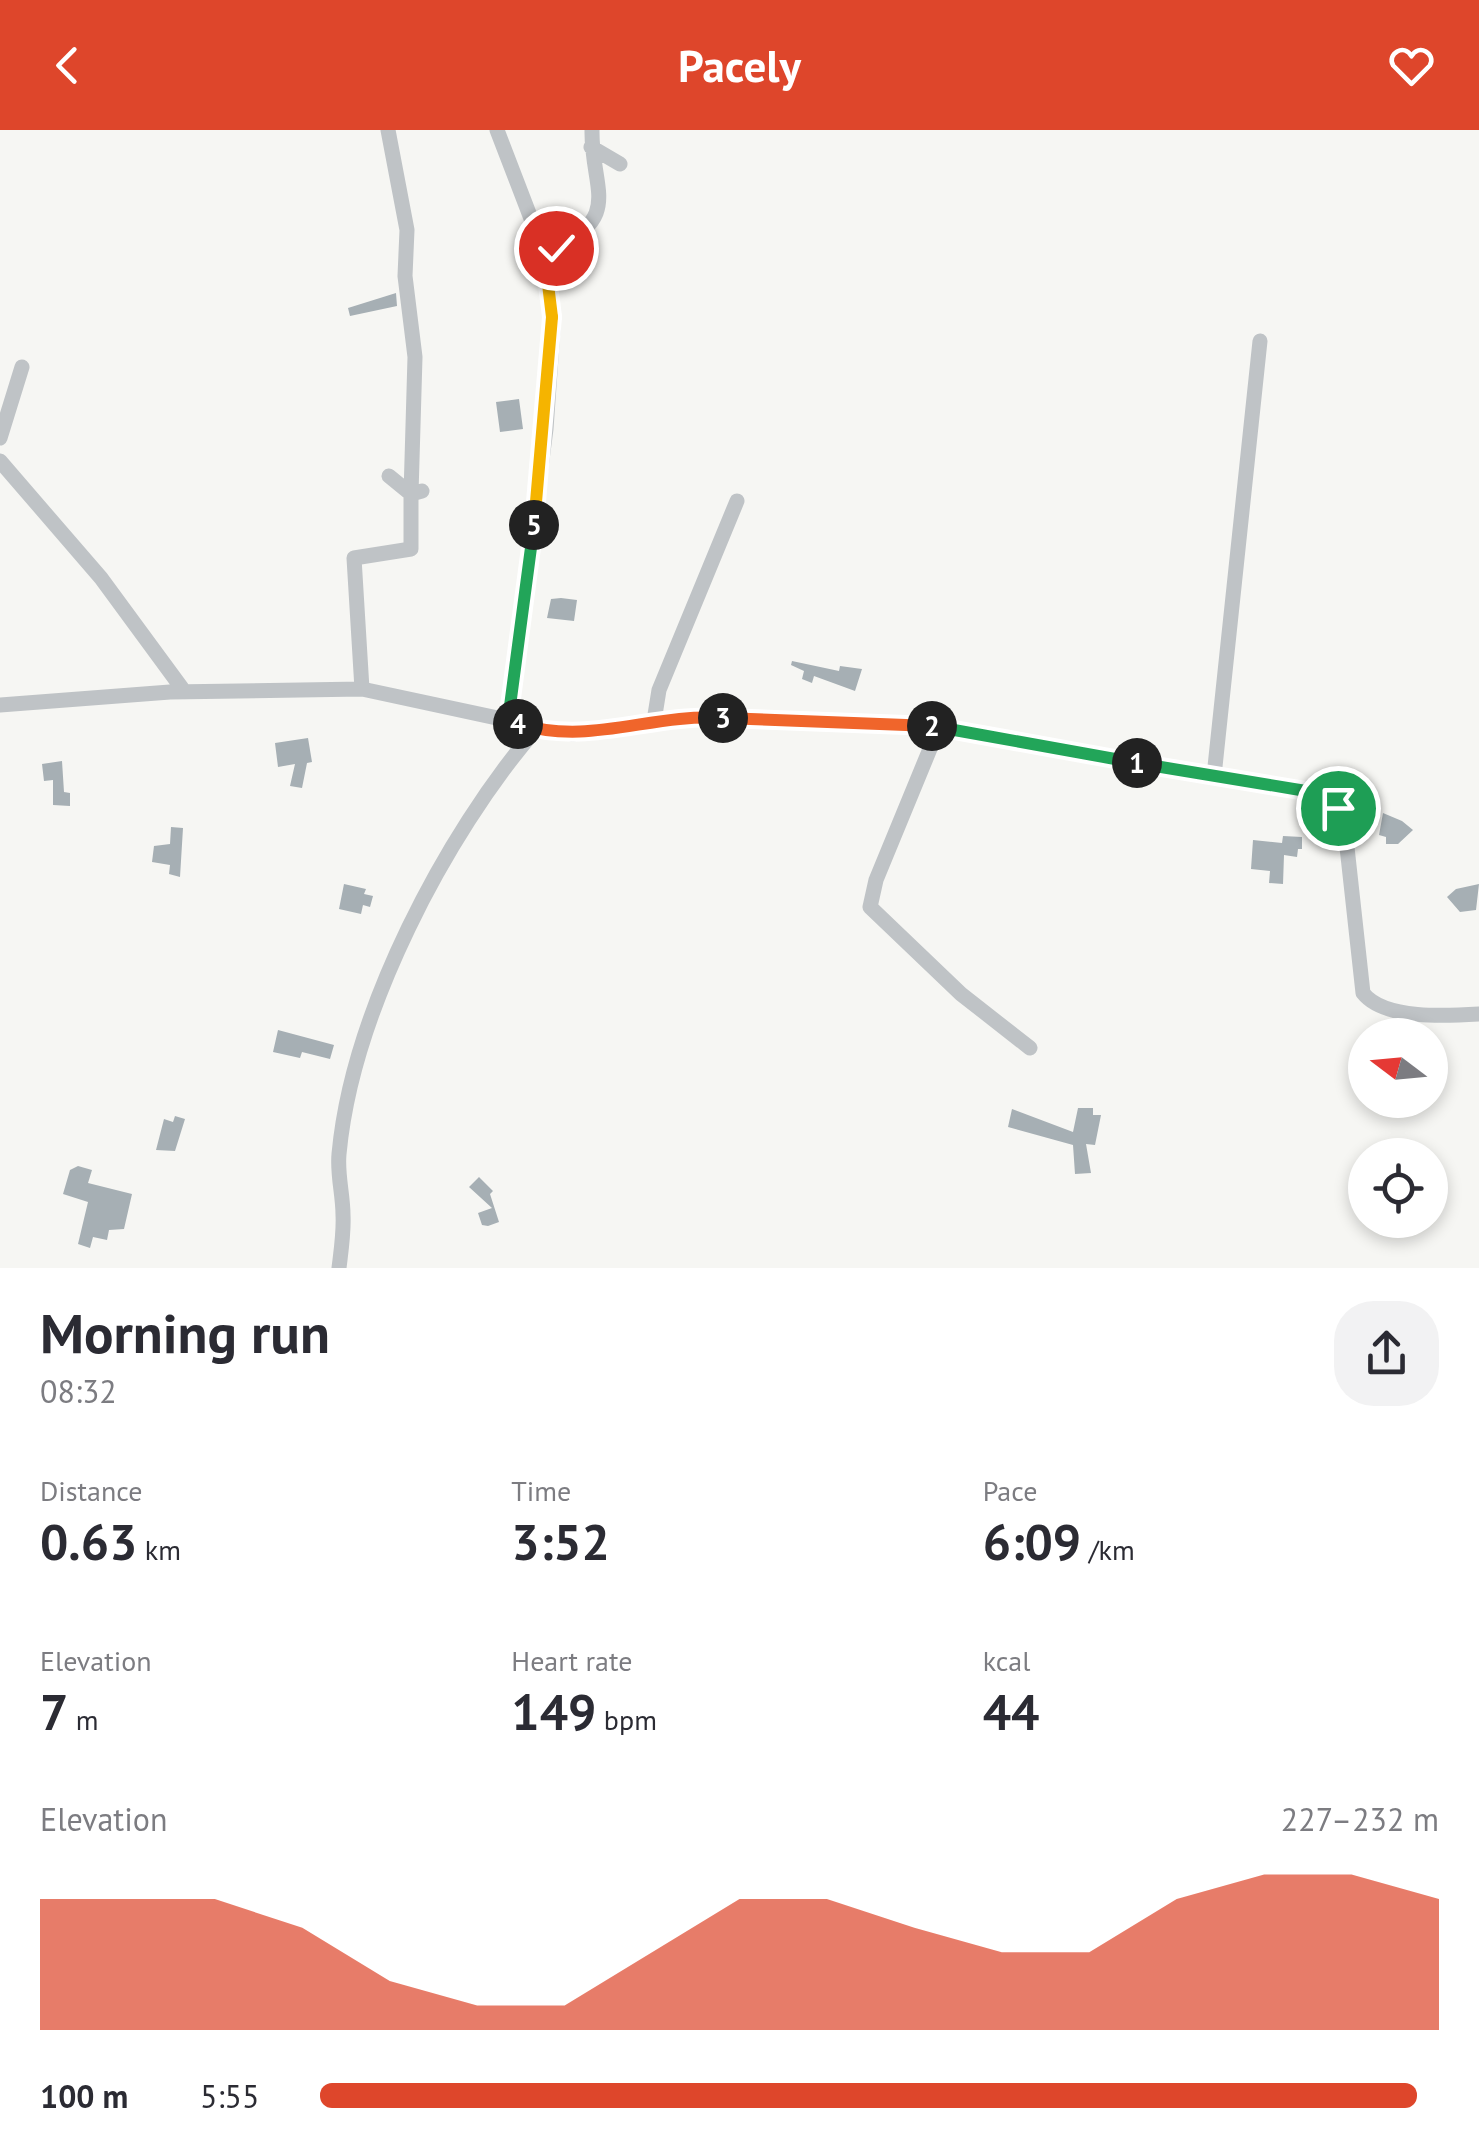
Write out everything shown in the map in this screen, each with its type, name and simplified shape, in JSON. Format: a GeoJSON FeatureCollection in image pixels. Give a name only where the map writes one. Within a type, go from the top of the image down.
{"type":"FeatureCollection","features":[{"type":"Feature","properties":{"kind":"street"},"geometry":{"type":"LineString","coordinates":[[362,688],[354,558],[411,549],[416,493],[415,357],[405,276],[407,230],[388,130]]}},
{"type":"Feature","properties":{"kind":"street"},"geometry":{"type":"LineString","coordinates":[[497,130],[545,255],[553,329],[546,428],[508,721]]}},
{"type":"Feature","properties":{"kind":"street"},"geometry":{"type":"LineString","coordinates":[[547,276],[556,248],[584,234],[596,216],[600,190],[592,138]]}},
{"type":"Feature","properties":{"kind":"street"},"geometry":{"type":"LineString","coordinates":[[592,138],[620,164]]}},
{"type":"Feature","properties":{"kind":"street"},"geometry":{"type":"LineString","coordinates":[[1214,776],[1260,340]]}},
{"type":"Feature","properties":{"kind":"street"},"geometry":{"type":"LineString","coordinates":[[0,438],[22,367]]}},
{"type":"Feature","properties":{"kind":"street"},"geometry":{"type":"LineString","coordinates":[[0,461],[101,578],[184,692]]}},
{"type":"Feature","properties":{"kind":"street"},"geometry":{"type":"LineString","coordinates":[[389,476],[416,493]]}},
{"type":"Feature","properties":{"kind":"street"},"geometry":{"type":"LineString","coordinates":[[654,722],[659,690],[737,501]]}},
{"type":"Feature","properties":{"kind":"street"},"geometry":{"type":"LineString","coordinates":[[0,705],[184,692],[362,688],[536,729],[596,734],[696,716],[939,727],[1312,792],[1338,808],[1344,820],[1360,984],[1369,1000],[1425,1014],[1479,1014]]}},
{"type":"Feature","properties":{"kind":"street"},"geometry":{"type":"LineString","coordinates":[[939,727],[876,880],[870,907],[961,994],[1030,1048]]}},
{"type":"Feature","properties":{"kind":"street"},"geometry":{"type":"LineString","coordinates":[[339,1268],[344,1214],[339,1155],[371,1019],[447,855],[502,769],[536,729]]}},
{"type":"Feature","properties":{"kind":"building"},"geometry":{"type":"Polygon","coordinates":[[[396,293],[397,306],[350,316],[348,308],[396,293]]]}},
{"type":"Feature","properties":{"kind":"building"},"geometry":{"type":"Polygon","coordinates":[[[519,399],[523,429],[500,432],[496,402],[519,399]]]}},
{"type":"Feature","properties":{"kind":"building"},"geometry":{"type":"Polygon","coordinates":[[[551,599],[577,600],[574,621],[547,618],[551,599]]]}},
{"type":"Feature","properties":{"kind":"building"},"geometry":{"type":"Polygon","coordinates":[[[792,661],[839,671],[840,666],[862,669],[855,691],[814,676],[812,683],[802,679],[804,671],[791,665],[792,661]]]}},
{"type":"Feature","properties":{"kind":"building"},"geometry":{"type":"Polygon","coordinates":[[[308,738],[312,762],[307,763],[302,788],[290,786],[295,764],[278,767],[275,743],[308,738]]]}},
{"type":"Feature","properties":{"kind":"building"},"geometry":{"type":"Polygon","coordinates":[[[62,761],[64,792],[70,793],[70,806],[53,805],[53,780],[44,781],[42,764],[62,761]]]}},
{"type":"Feature","properties":{"kind":"building"},"geometry":{"type":"Polygon","coordinates":[[[1383,813],[1413,830],[1398,844],[1386,844],[1386,837],[1379,835],[1383,813]]]}},
{"type":"Feature","properties":{"kind":"building"},"geometry":{"type":"Polygon","coordinates":[[[171,827],[183,828],[180,877],[169,874],[170,865],[152,862],[154,846],[170,844],[171,827]]]}},
{"type":"Feature","properties":{"kind":"building"},"geometry":{"type":"Polygon","coordinates":[[[1283,836],[1302,837],[1302,849],[1298,849],[1297,857],[1284,855],[1283,884],[1269,883],[1270,871],[1251,869],[1253,840],[1282,843],[1283,836]]]}},
{"type":"Feature","properties":{"kind":"building"},"geometry":{"type":"Polygon","coordinates":[[[344,884],[366,889],[364,894],[373,896],[370,907],[363,905],[361,914],[339,909],[344,884]]]}},
{"type":"Feature","properties":{"kind":"building"},"geometry":{"type":"Polygon","coordinates":[[[1479,884],[1476,910],[1460,912],[1447,897],[1456,889],[1479,884]]]}},
{"type":"Feature","properties":{"kind":"building"},"geometry":{"type":"Polygon","coordinates":[[[278,1030],[334,1045],[330,1059],[302,1052],[300,1058],[273,1052],[278,1030]]]}},
{"type":"Feature","properties":{"kind":"building"},"geometry":{"type":"Polygon","coordinates":[[[1078,1108],[1093,1108],[1093,1115],[1101,1115],[1095,1145],[1086,1144],[1091,1173],[1075,1174],[1073,1145],[1008,1127],[1012,1109],[1073,1132],[1078,1108]]]}},
{"type":"Feature","properties":{"kind":"building"},"geometry":{"type":"Polygon","coordinates":[[[175,1116],[185,1119],[175,1151],[156,1150],[164,1119],[173,1122],[175,1116]]]}},
{"type":"Feature","properties":{"kind":"building"},"geometry":{"type":"Polygon","coordinates":[[[78,1166],[92,1170],[88,1183],[132,1194],[124,1229],[109,1230],[107,1240],[93,1237],[90,1248],[78,1244],[88,1202],[63,1194],[70,1170],[78,1166]]]}},
{"type":"Feature","properties":{"kind":"building"},"geometry":{"type":"Polygon","coordinates":[[[479,1177],[493,1191],[490,1194],[499,1222],[488,1226],[482,1225],[478,1213],[492,1208],[469,1187],[479,1177]]]}},
{"type":"Feature","properties":{"kind":"route"},"geometry":{"type":"LineString","coordinates":[[556,248],[547,276],[553,329],[546,428],[508,721],[572,734],[596,734],[696,716],[939,727],[1312,792],[1338,808]]}}]}
